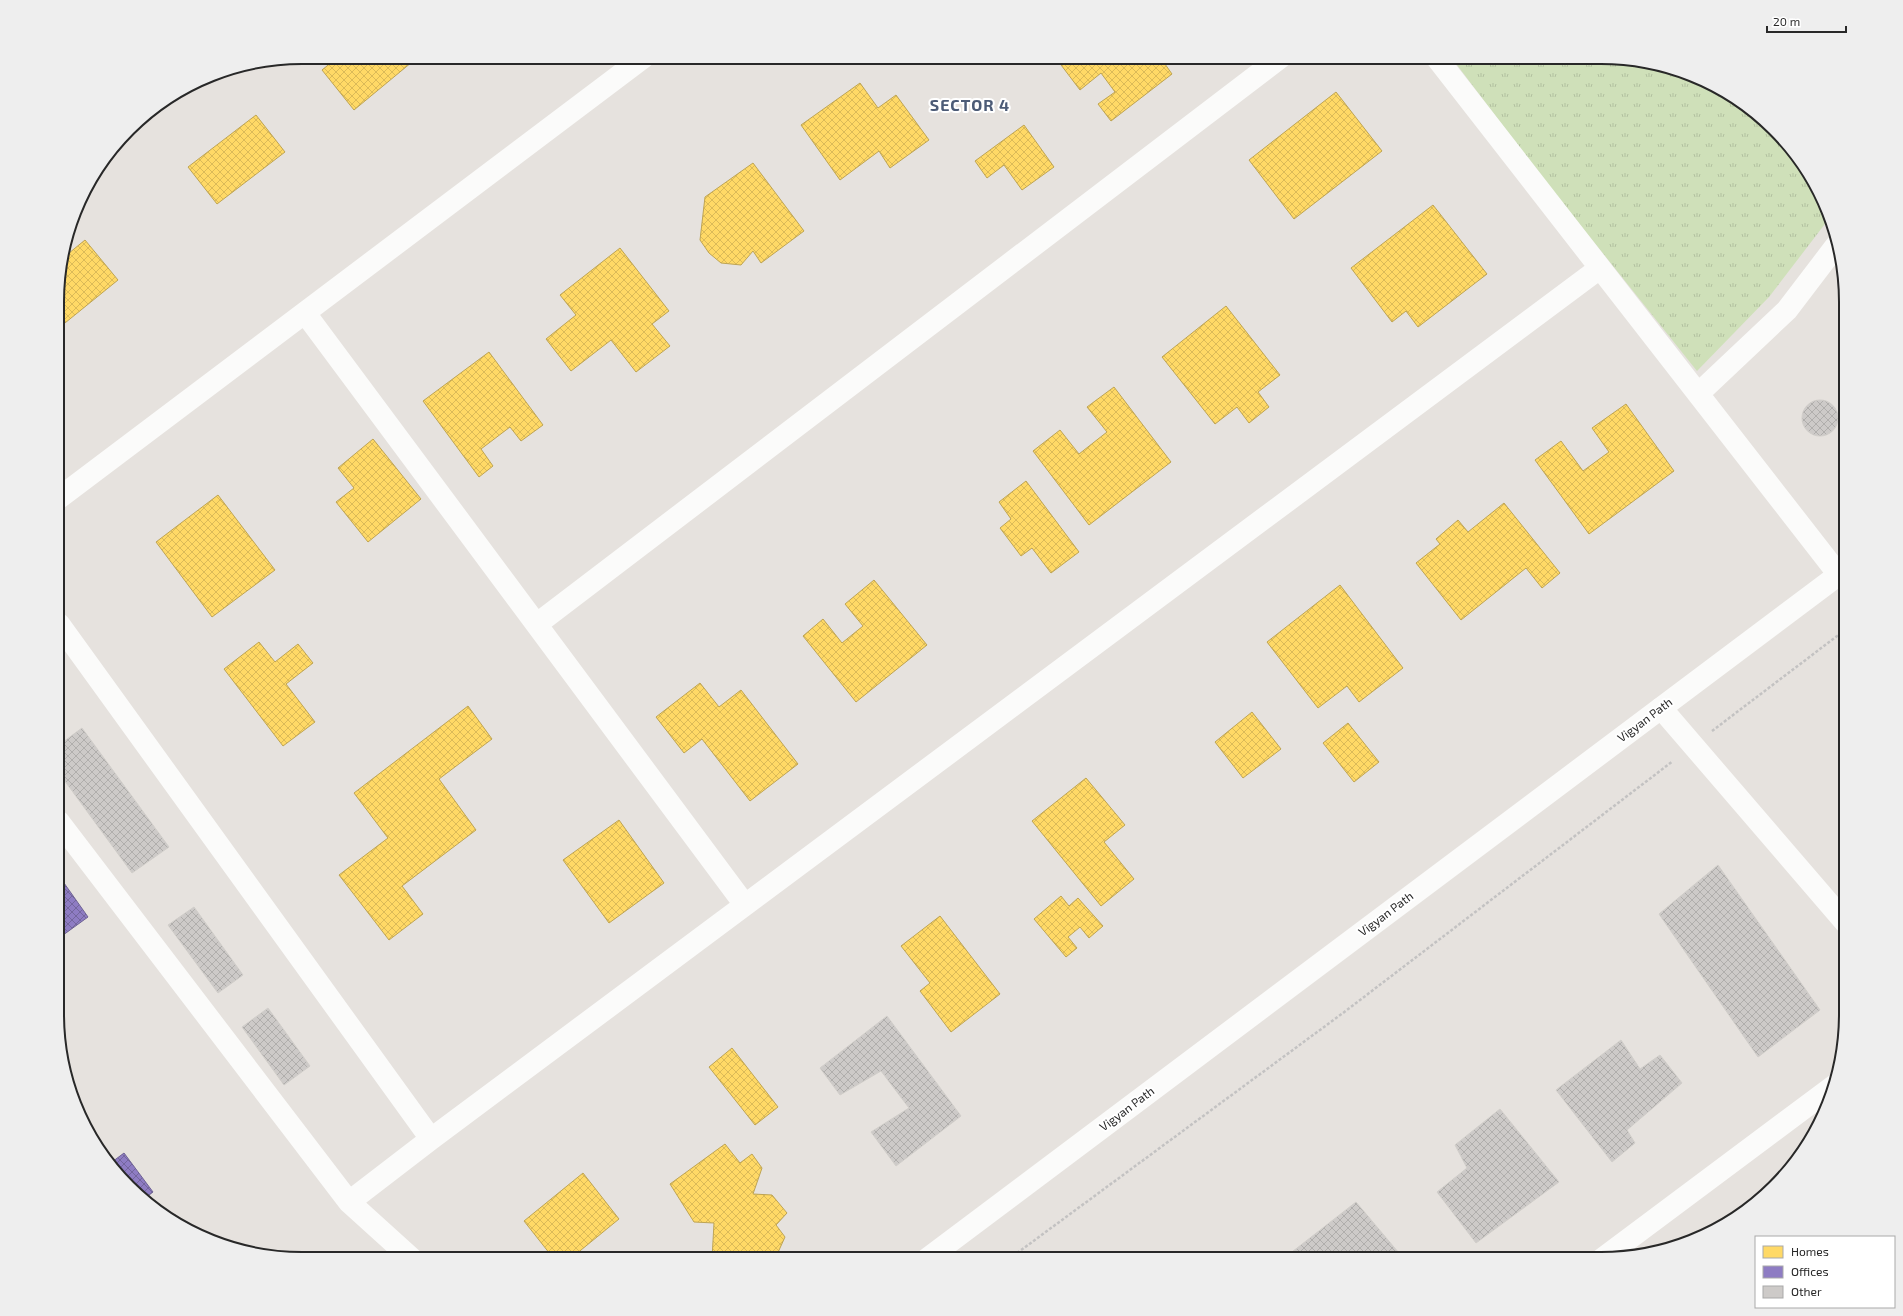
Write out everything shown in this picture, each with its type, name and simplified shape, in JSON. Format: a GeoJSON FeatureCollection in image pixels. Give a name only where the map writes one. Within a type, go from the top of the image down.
{"type":"FeatureCollection","features":[{"type":"Feature","properties":{"kind":"street"},"geometry":{"type":"LineString","coordinates":[[64,494],[635,64]]}},
{"type":"Feature","properties":{"kind":"street"},"geometry":{"type":"LineString","coordinates":[[537,624],[1272,64]]}},
{"type":"Feature","properties":{"kind":"street"},"geometry":{"type":"LineString","coordinates":[[1441,64],[1698,394],[1839,568]]}},
{"type":"Feature","properties":{"kind":"street"},"geometry":{"type":"LineString","coordinates":[[1698,394],[1787,310],[1833,250]]}},
{"type":"Feature","properties":{"kind":"street"},"geometry":{"type":"LineString","coordinates":[[350,1202],[431,1139],[1600,268]]}},
{"type":"Feature","properties":{"kind":"street"},"geometry":{"type":"LineString","coordinates":[[305,313],[745,905]]}},
{"type":"Feature","properties":{"kind":"street","name":"Vigyan Path"},"geometry":{"type":"LineString","coordinates":[[936,1252],[1839,574]]}},
{"type":"Feature","properties":{"kind":"street"},"geometry":{"type":"LineString","coordinates":[[64,631],[431,1139]]}},
{"type":"Feature","properties":{"kind":"street"},"geometry":{"type":"LineString","coordinates":[[1661,708],[1839,914]]}},
{"type":"Feature","properties":{"kind":"street"},"geometry":{"type":"LineString","coordinates":[[64,829],[350,1202],[405,1252]]}},
{"type":"Feature","properties":{"kind":"street"},"geometry":{"type":"LineString","coordinates":[[1612,1251],[1826,1092]]}},
{"type":"Feature","properties":{"kind":"path"},"geometry":{"type":"LineString","coordinates":[[1019,1252],[1343,1013],[1839,635]]}},
{"type":"Feature","properties":{"kind":"green space"},"geometry":{"type":"Polygon","coordinates":[[[1456,64],[1601,64],[1632,66],[1663,72],[1692,82],[1720,96],[1746,113],[1780,145],[1790,157],[1807,183],[1825,223],[1769,297],[1697,371],[1541,176],[1456,64]]]}},
{"type":"Feature","properties":{"kind":"building: Homes"},"geometry":{"type":"Polygon","coordinates":[[[329,64],[410,64],[354,110],[322,70],[329,64]]]}},
{"type":"Feature","properties":{"kind":"building: Homes"},"geometry":{"type":"Polygon","coordinates":[[[1060,64],[1165,64],[1172,74],[1111,121],[1098,104],[1115,92],[1101,73],[1080,90],[1060,64]]]}},
{"type":"Feature","properties":{"kind":"building: Homes"},"geometry":{"type":"Polygon","coordinates":[[[860,83],[878,108],[896,95],[929,140],[890,168],[879,151],[840,180],[801,125],[860,83]]]}},
{"type":"Feature","properties":{"kind":"building: Homes"},"geometry":{"type":"Polygon","coordinates":[[[1336,92],[1382,151],[1294,219],[1249,160],[1336,92]]]}},
{"type":"Feature","properties":{"kind":"building: Homes"},"geometry":{"type":"Polygon","coordinates":[[[256,115],[285,152],[217,204],[188,167],[256,115]]]}},
{"type":"Feature","properties":{"kind":"building: Homes"},"geometry":{"type":"Polygon","coordinates":[[[1024,125],[1054,167],[1022,190],[1004,165],[987,178],[975,161],[1024,125]]]}},
{"type":"Feature","properties":{"kind":"building: Homes"},"geometry":{"type":"Polygon","coordinates":[[[753,163],[804,231],[761,263],[753,251],[741,265],[721,263],[709,253],[700,240],[705,197],[753,163]]]}},
{"type":"Feature","properties":{"kind":"building: Homes"},"geometry":{"type":"Polygon","coordinates":[[[1433,205],[1487,274],[1418,327],[1406,311],[1392,322],[1351,268],[1433,205]]]}},
{"type":"Feature","properties":{"kind":"building: Homes"},"geometry":{"type":"Polygon","coordinates":[[[85,240],[118,280],[64,324],[66,271],[69,253],[85,240]]]}},
{"type":"Feature","properties":{"kind":"building: Homes"},"geometry":{"type":"Polygon","coordinates":[[[620,248],[669,311],[652,324],[670,346],[636,372],[611,340],[571,371],[546,339],[576,315],[560,295],[620,248]]]}},
{"type":"Feature","properties":{"kind":"building: Homes"},"geometry":{"type":"Polygon","coordinates":[[[1226,306],[1280,375],[1258,392],[1269,407],[1249,423],[1237,407],[1215,424],[1162,357],[1226,306]]]}},
{"type":"Feature","properties":{"kind":"building: Homes"},"geometry":{"type":"Polygon","coordinates":[[[489,352],[543,425],[521,441],[510,427],[481,449],[493,466],[479,477],[423,401],[489,352]]]}},
{"type":"Feature","properties":{"kind":"building: Homes"},"geometry":{"type":"Polygon","coordinates":[[[1114,387],[1171,462],[1089,525],[1033,451],[1060,430],[1079,454],[1107,432],[1087,407],[1114,387]]]}},
{"type":"Feature","properties":{"kind":"building: Homes"},"geometry":{"type":"Polygon","coordinates":[[[1626,404],[1674,471],[1589,534],[1535,460],[1561,441],[1583,471],[1609,452],[1592,428],[1626,404]]]}},
{"type":"Feature","properties":{"kind":"building: Homes"},"geometry":{"type":"Polygon","coordinates":[[[373,439],[421,499],[368,542],[336,502],[354,488],[338,468],[373,439]]]}},
{"type":"Feature","properties":{"kind":"building: Homes"},"geometry":{"type":"Polygon","coordinates":[[[1026,481],[1079,552],[1051,573],[1032,548],[1021,556],[1000,528],[1011,519],[999,502],[1026,481]]]}},
{"type":"Feature","properties":{"kind":"building: Homes"},"geometry":{"type":"Polygon","coordinates":[[[218,495],[275,570],[212,617],[156,542],[218,495]]]}},
{"type":"Feature","properties":{"kind":"building: Homes"},"geometry":{"type":"Polygon","coordinates":[[[1504,503],[1560,573],[1542,588],[1526,568],[1461,620],[1416,563],[1440,544],[1436,539],[1458,520],[1468,532],[1504,503]]]}},
{"type":"Feature","properties":{"kind":"building: Homes"},"geometry":{"type":"Polygon","coordinates":[[[874,580],[927,645],[856,702],[803,636],[823,619],[842,643],[863,626],[845,604],[874,580]]]}},
{"type":"Feature","properties":{"kind":"building: Homes"},"geometry":{"type":"Polygon","coordinates":[[[1340,585],[1403,668],[1359,702],[1347,686],[1318,708],[1267,642],[1340,585]]]}},
{"type":"Feature","properties":{"kind":"building: Homes"},"geometry":{"type":"Polygon","coordinates":[[[259,642],[275,662],[298,644],[313,663],[286,684],[315,722],[283,746],[224,669],[259,642]]]}},
{"type":"Feature","properties":{"kind":"building: Homes"},"geometry":{"type":"Polygon","coordinates":[[[700,683],[719,707],[741,690],[798,764],[750,801],[702,739],[684,753],[656,717],[700,683]]]}},
{"type":"Feature","properties":{"kind":"building: Homes"},"geometry":{"type":"Polygon","coordinates":[[[468,706],[492,739],[439,779],[476,830],[402,886],[423,914],[389,940],[339,875],[388,838],[354,793],[468,706]]]}},
{"type":"Feature","properties":{"kind":"building: Homes"},"geometry":{"type":"Polygon","coordinates":[[[1252,712],[1281,749],[1243,778],[1215,742],[1252,712]]]}},
{"type":"Feature","properties":{"kind":"building: Homes"},"geometry":{"type":"Polygon","coordinates":[[[1348,723],[1379,762],[1354,782],[1323,743],[1348,723]]]}},
{"type":"Feature","properties":{"kind":"building: Homes"},"geometry":{"type":"Polygon","coordinates":[[[1086,778],[1125,825],[1104,842],[1134,879],[1101,906],[1032,821],[1086,778]]]}},
{"type":"Feature","properties":{"kind":"building: Homes"},"geometry":{"type":"Polygon","coordinates":[[[619,820],[664,883],[609,923],[563,860],[619,820]]]}},
{"type":"Feature","properties":{"kind":"building: Homes"},"geometry":{"type":"Polygon","coordinates":[[[1061,896],[1069,906],[1078,898],[1103,926],[1089,938],[1080,927],[1068,937],[1077,948],[1066,957],[1034,919],[1061,896]]]}},
{"type":"Feature","properties":{"kind":"building: Homes"},"geometry":{"type":"Polygon","coordinates":[[[940,916],[1000,994],[951,1032],[920,991],[930,983],[901,946],[940,916]]]}},
{"type":"Feature","properties":{"kind":"building: Homes"},"geometry":{"type":"Polygon","coordinates":[[[732,1048],[778,1107],[755,1125],[709,1067],[732,1048]]]}},
{"type":"Feature","properties":{"kind":"building: Homes"},"geometry":{"type":"Polygon","coordinates":[[[725,1144],[740,1163],[752,1154],[762,1168],[753,1194],[772,1195],[787,1213],[776,1225],[785,1237],[778,1252],[712,1252],[714,1223],[694,1222],[670,1184],[725,1144]]]}},
{"type":"Feature","properties":{"kind":"building: Homes"},"geometry":{"type":"Polygon","coordinates":[[[583,1173],[619,1219],[579,1252],[548,1252],[524,1221],[583,1173]]]}},
{"type":"Feature","properties":{"kind":"building: Offices"},"geometry":{"type":"Polygon","coordinates":[[[64,883],[88,917],[64,934],[64,883]]]}},
{"type":"Feature","properties":{"kind":"building: Offices"},"geometry":{"type":"Polygon","coordinates":[[[124,1153],[153,1192],[148,1196],[114,1160],[124,1153]]]}},
{"type":"Feature","properties":{"kind":"building: Other"},"geometry":{"type":"Polygon","coordinates":[[[1824,400],[1833,405],[1837,411],[1837,425],[1833,431],[1824,436],[1816,436],[1807,431],[1803,425],[1802,414],[1807,405],[1813,401],[1824,400]]]}},
{"type":"Feature","properties":{"kind":"building: Other"},"geometry":{"type":"Polygon","coordinates":[[[82,728],[169,847],[132,873],[64,780],[64,741],[82,728]]]}},
{"type":"Feature","properties":{"kind":"building: Other"},"geometry":{"type":"Polygon","coordinates":[[[1718,865],[1820,1010],[1758,1057],[1659,914],[1718,865]]]}},
{"type":"Feature","properties":{"kind":"building: Other"},"geometry":{"type":"Polygon","coordinates":[[[194,907],[243,975],[218,993],[168,925],[194,907]]]}},
{"type":"Feature","properties":{"kind":"building: Other"},"geometry":{"type":"Polygon","coordinates":[[[268,1008],[310,1066],[284,1085],[242,1027],[268,1008]]]}},
{"type":"Feature","properties":{"kind":"building: Other"},"geometry":{"type":"Polygon","coordinates":[[[887,1016],[961,1116],[896,1166],[871,1132],[909,1108],[881,1071],[840,1095],[820,1068],[887,1016]]]}},
{"type":"Feature","properties":{"kind":"building: Other"},"geometry":{"type":"Polygon","coordinates":[[[1621,1040],[1640,1069],[1660,1055],[1682,1083],[1627,1130],[1635,1143],[1612,1162],[1556,1090],[1621,1040]]]}},
{"type":"Feature","properties":{"kind":"building: Other"},"geometry":{"type":"Polygon","coordinates":[[[1500,1109],[1559,1182],[1476,1243],[1437,1192],[1467,1168],[1455,1145],[1500,1109]]]}},
{"type":"Feature","properties":{"kind":"building: Other"},"geometry":{"type":"Polygon","coordinates":[[[1356,1202],[1398,1252],[1292,1252],[1356,1202]]]}},
{"type":"Feature","properties":{"kind":"district","name":"SECTOR 4"},"geometry":{"type":"Point","coordinates":[970,105]}}]}
